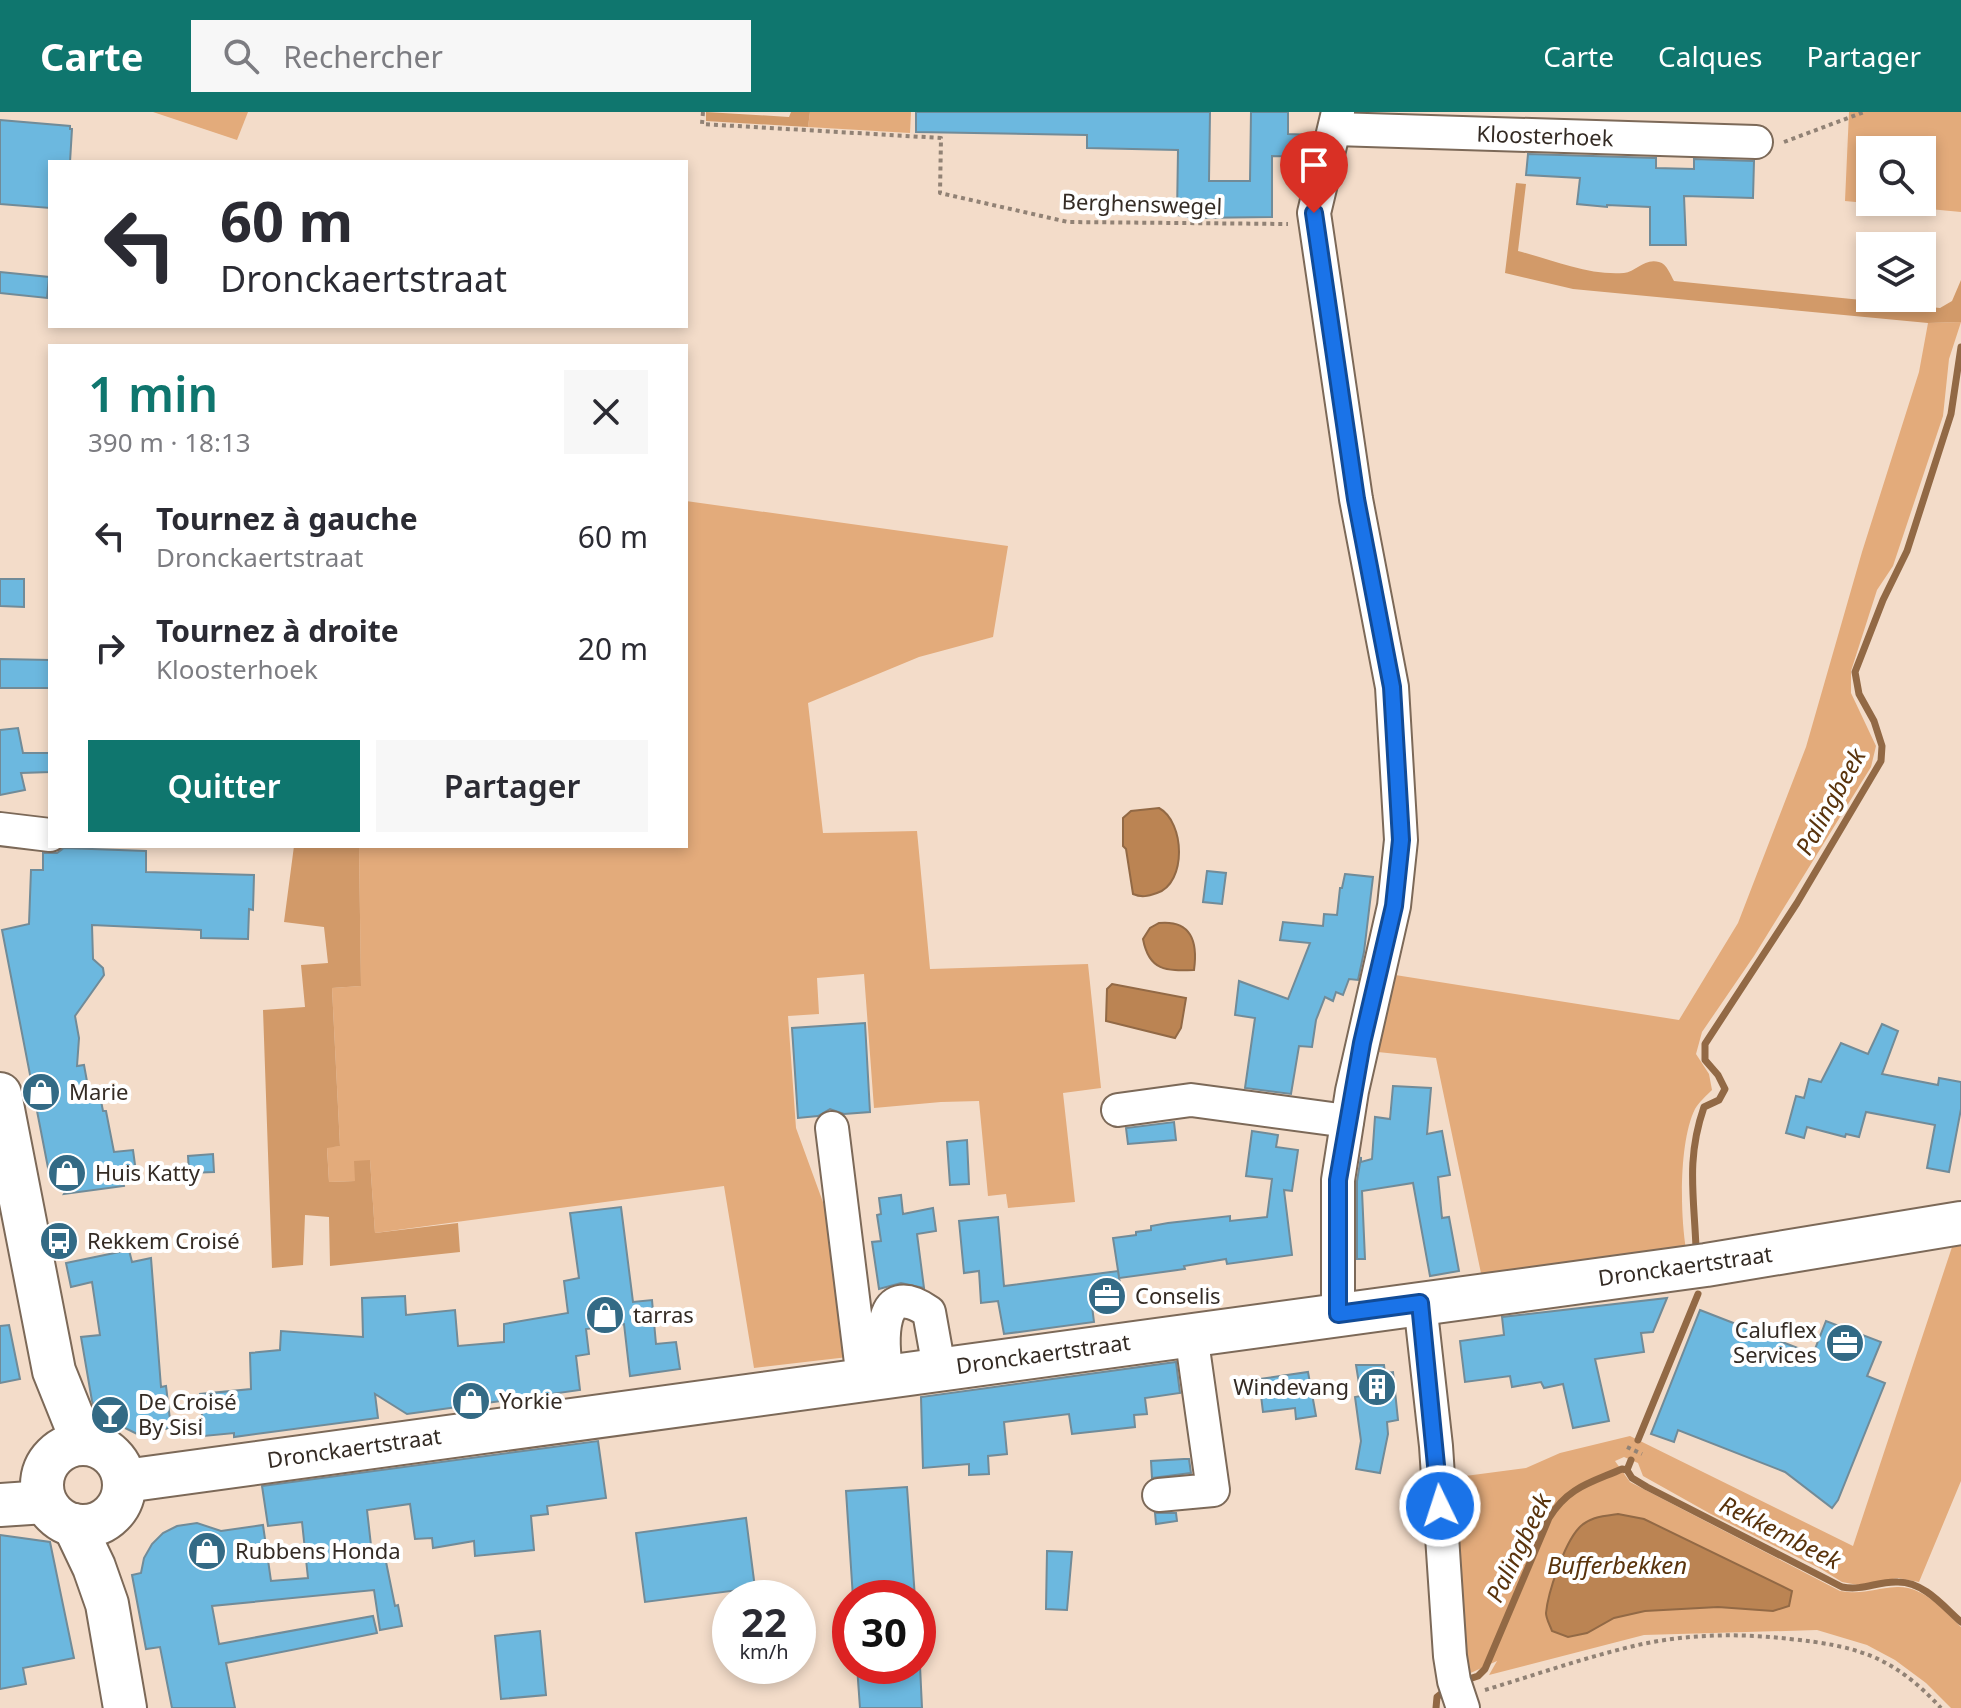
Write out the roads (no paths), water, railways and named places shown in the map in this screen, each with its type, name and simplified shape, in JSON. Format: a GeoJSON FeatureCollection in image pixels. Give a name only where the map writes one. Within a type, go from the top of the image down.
{"type":"FeatureCollection","features":[{"type":"Feature","properties":{"kind":"main road"},"geometry":{"type":"LineString","coordinates":[[0,1094],[54,1371],[54,1434],[68,1486],[108,1566],[107,1604],[125,1708]]}},
{"type":"Feature","properties":{"kind":"main road","name":"Dronckaertstraat"},"geometry":{"type":"LineString","coordinates":[[125,1481],[1706,1265],[1961,1223]]}},
{"type":"Feature","properties":{"kind":"main road"},"geometry":{"type":"LineString","coordinates":[[0,1487],[68,1486],[118,1508],[124,1495],[125,1481],[121,1467],[101,1446],[68,1486],[0,1505]]}},
{"type":"Feature","properties":{"kind":"street","name":"Kloosterhoek"},"geometry":{"type":"LineString","coordinates":[[1338,1314],[1338,1180],[1372,995],[1394,906],[1401,840],[1392,687],[1356,499],[1314,213],[1337,120],[1756,142]]}},
{"type":"Feature","properties":{"kind":"street"},"geometry":{"type":"LineString","coordinates":[[0,829],[48,835]]}},
{"type":"Feature","properties":{"kind":"street"},"geometry":{"type":"LineString","coordinates":[[1118,1110],[1191,1100],[1347,1121]]}},
{"type":"Feature","properties":{"kind":"street"},"geometry":{"type":"LineString","coordinates":[[832,1128],[875,1377]]}},
{"type":"Feature","properties":{"kind":"street"},"geometry":{"type":"LineString","coordinates":[[875,1377],[884,1321],[889,1309],[900,1303],[915,1303],[929,1312],[939,1368]]}},
{"type":"Feature","properties":{"kind":"street"},"geometry":{"type":"LineString","coordinates":[[1420,1303],[1436,1446],[1450,1656],[1462,1703]]}},
{"type":"Feature","properties":{"kind":"street"},"geometry":{"type":"LineString","coordinates":[[1159,1495],[1213,1490],[1191,1334]]}},
{"type":"Feature","properties":{"kind":"water"},"geometry":{"type":"Polygon","coordinates":[[[1159,808],[1168,815],[1178,838],[1178,865],[1167,887],[1151,895],[1136,895],[1133,894],[1123,846],[1123,818],[1131,811],[1159,808]]]}},
{"type":"Feature","properties":{"kind":"water"},"geometry":{"type":"Polygon","coordinates":[[[1159,923],[1179,925],[1190,934],[1195,950],[1194,970],[1167,969],[1154,963],[1143,939],[1150,928],[1159,923]]]}},
{"type":"Feature","properties":{"kind":"water"},"geometry":{"type":"Polygon","coordinates":[[[1112,984],[1186,998],[1181,1028],[1175,1038],[1106,1021],[1107,989],[1112,984]]]}},
{"type":"Feature","properties":{"kind":"water","name":"Bufferbekken"},"geometry":{"type":"Polygon","coordinates":[[[1618,1514],[1644,1519],[1792,1591],[1789,1606],[1773,1611],[1718,1607],[1645,1611],[1614,1618],[1587,1633],[1568,1637],[1552,1631],[1546,1615],[1547,1604],[1567,1546],[1582,1525],[1601,1516],[1618,1514]]]}},
{"type":"Feature","properties":{"kind":"waterway","name":"Palingbeek"},"geometry":{"type":"LineString","coordinates":[[1696,1248],[1692,1177],[1698,1126],[1704,1107],[1719,1100],[1725,1089],[1705,1060],[1705,1044],[1797,903],[1881,761],[1882,746],[1874,721],[1859,694],[1855,672],[1883,600],[1907,551],[1951,414],[1961,347]]}},
{"type":"Feature","properties":{"kind":"waterway","name":"Palingbeek"},"geometry":{"type":"LineString","coordinates":[[1638,1440],[1698,1294]]}},
{"type":"Feature","properties":{"kind":"waterway","name":"Palingbeek"},"geometry":{"type":"LineString","coordinates":[[1466,1680],[1478,1676],[1485,1669],[1556,1508],[1581,1487],[1622,1469],[1627,1470],[1631,1460]]}},
{"type":"Feature","properties":{"kind":"waterway","name":"Rekkembeek"},"geometry":{"type":"LineString","coordinates":[[1627,1470],[1632,1478],[1647,1487],[1842,1587],[1907,1583],[1932,1596],[1961,1622]]}},
{"type":"Feature","properties":{"kind":"waterway","name":"Palingbeek"},"geometry":{"type":"LineString","coordinates":[[1436,1708],[1437,1697],[1446,1690]]}},
{"type":"Feature","properties":{"kind":"place","name":"Marie"},"geometry":{"type":"Point","coordinates":[41,1092]}},
{"type":"Feature","properties":{"kind":"place","name":"Huis Katty"},"geometry":{"type":"Point","coordinates":[67,1173]}},
{"type":"Feature","properties":{"kind":"place","name":"Rekkem Croisé"},"geometry":{"type":"Point","coordinates":[59,1241]}},
{"type":"Feature","properties":{"kind":"place","name":"Conselis"},"geometry":{"type":"Point","coordinates":[1107,1296]}},
{"type":"Feature","properties":{"kind":"place","name":"tarras"},"geometry":{"type":"Point","coordinates":[605,1315]}},
{"type":"Feature","properties":{"kind":"place","name":"Caluflex Services"},"geometry":{"type":"Point","coordinates":[1845,1343]}},
{"type":"Feature","properties":{"kind":"place","name":"Windevang"},"geometry":{"type":"Point","coordinates":[1377,1387]}},
{"type":"Feature","properties":{"kind":"place","name":"Yorkie"},"geometry":{"type":"Point","coordinates":[471,1401]}},
{"type":"Feature","properties":{"kind":"place","name":"De Croisé By Sisi"},"geometry":{"type":"Point","coordinates":[110,1415]}},
{"type":"Feature","properties":{"kind":"place","name":"Rubbens Honda"},"geometry":{"type":"Point","coordinates":[207,1551]}}]}
